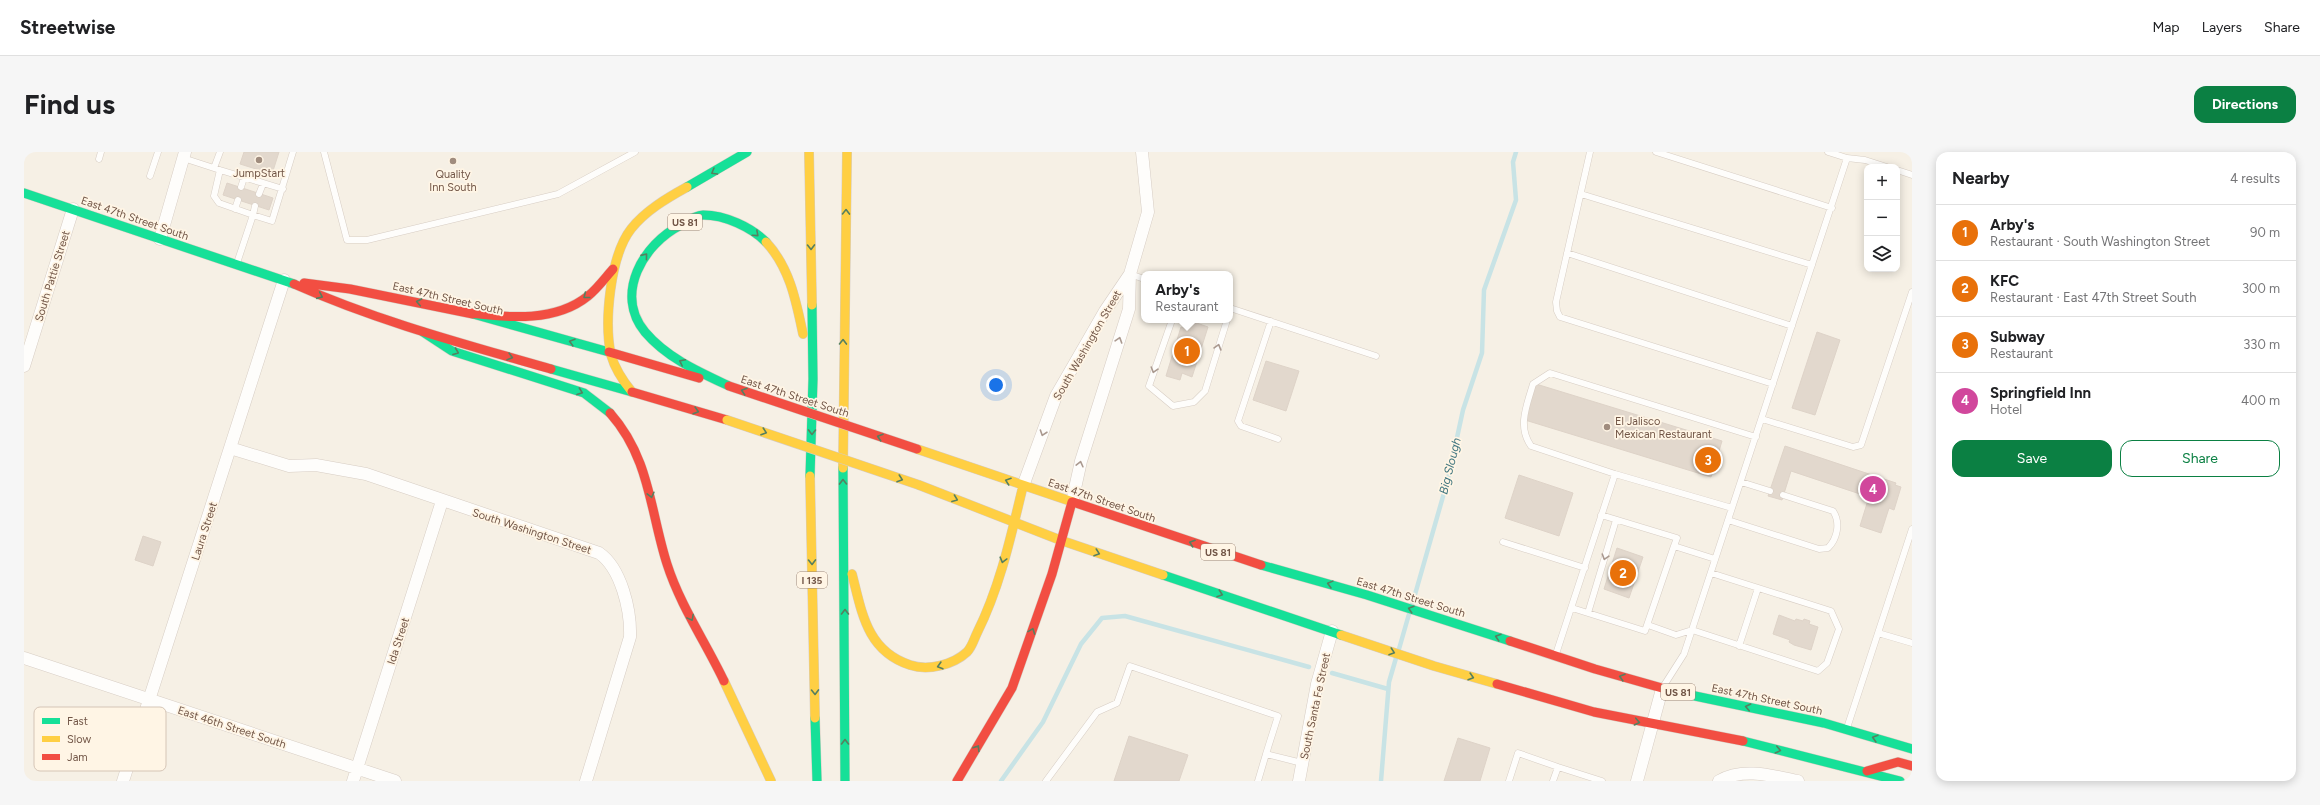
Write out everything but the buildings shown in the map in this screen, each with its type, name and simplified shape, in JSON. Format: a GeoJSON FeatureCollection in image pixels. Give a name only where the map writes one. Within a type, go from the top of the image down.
{"type":"FeatureCollection","features":[{"type":"Feature","properties":{"kind":"main road"},"geometry":{"type":"LineString","coordinates":[[632,392],[622,380],[609,352],[614,269],[621,245],[633,228],[654,208],[747,152]]}},
{"type":"Feature","properties":{"kind":"main road","name":"I 135"},"geometry":{"type":"LineString","coordinates":[[809,152],[813,379],[810,493],[817,781]]}},
{"type":"Feature","properties":{"kind":"main road"},"geometry":{"type":"LineString","coordinates":[[845,781],[842,395],[847,152]]}},
{"type":"Feature","properties":{"kind":"main road","name":"East 47th Street South"},"geometry":{"type":"LineString","coordinates":[[24,193],[284,280],[336,303],[423,332],[727,420],[919,485],[1060,540],[1434,666],[1594,712],[1652,725],[1747,742],[1867,771],[1900,781]]}},
{"type":"Feature","properties":{"kind":"main road","name":"US 81"},"geometry":{"type":"LineString","coordinates":[[729,386],[675,359],[662,349],[638,320],[632,300],[633,278],[641,262],[661,236],[681,224],[702,215],[729,220],[749,227],[772,247],[791,282],[813,379]]}},
{"type":"Feature","properties":{"kind":"main road"},"geometry":{"type":"LineString","coordinates":[[472,313],[506,318],[552,314],[583,299],[614,269]]}},
{"type":"Feature","properties":{"kind":"main road","name":"East 47th Street South"},"geometry":{"type":"LineString","coordinates":[[284,280],[350,289],[472,313],[729,386],[1242,560],[1371,596],[1662,689],[1847,730],[1912,748]]}},
{"type":"Feature","properties":{"kind":"main road"},"geometry":{"type":"LineString","coordinates":[[423,332],[452,351],[584,393],[607,410],[625,430],[649,486],[668,565],[688,611],[725,681],[771,781]]}},
{"type":"Feature","properties":{"kind":"main road"},"geometry":{"type":"LineString","coordinates":[[844,544],[867,630],[881,650],[903,664],[928,669],[946,664],[968,651],[982,625],[994,592],[1023,486]]}},
{"type":"Feature","properties":{"kind":"main road"},"geometry":{"type":"LineString","coordinates":[[957,781],[1012,688],[1052,574],[1060,540],[1072,502]]}},
{"type":"Feature","properties":{"kind":"main road"},"geometry":{"type":"LineString","coordinates":[[1867,771],[1898,762],[1912,766]]}},
{"type":"Feature","properties":{"kind":"street","name":"South Washington Street"},"geometry":{"type":"LineString","coordinates":[[1072,502],[1081,461],[1129,309],[1130,274],[1148,212],[1142,152]]}},
{"type":"Feature","properties":{"kind":"street"},"geometry":{"type":"LineString","coordinates":[[160,239],[184,155]]}},
{"type":"Feature","properties":{"kind":"street","name":"South Pattie Street"},"geometry":{"type":"LineString","coordinates":[[24,366],[73,209]]}},
{"type":"Feature","properties":{"kind":"street","name":"South Washington Street"},"geometry":{"type":"LineString","coordinates":[[1023,486],[1056,396],[1105,311],[1130,274]]}},
{"type":"Feature","properties":{"kind":"street","name":"Laura Street"},"geometry":{"type":"LineString","coordinates":[[147,707],[284,280]]}},
{"type":"Feature","properties":{"kind":"street","name":"South Washington Street"},"geometry":{"type":"LineString","coordinates":[[230,448],[289,466],[316,465],[366,474],[442,501],[599,552],[608,559],[616,569],[631,627],[630,637],[586,781]]}},
{"type":"Feature","properties":{"kind":"street","name":"Ida Street"},"geometry":{"type":"LineString","coordinates":[[353,781],[442,501]]}},
{"type":"Feature","properties":{"kind":"street","name":"South Santa Fe Street"},"geometry":{"type":"LineString","coordinates":[[1299,781],[1317,684],[1332,631]]}},
{"type":"Feature","properties":{"kind":"street","name":"East 46th Street South"},"geometry":{"type":"LineString","coordinates":[[24,658],[395,781]]}},
{"type":"Feature","properties":{"kind":"street"},"geometry":{"type":"LineString","coordinates":[[1637,781],[1662,689]]}},
{"type":"Feature","properties":{"kind":"street","name":"Laura Street"},"geometry":{"type":"LineString","coordinates":[[123,781],[126,771]]}},
{"type":"Feature","properties":{"kind":"street"},"geometry":{"type":"LineString","coordinates":[[1719,781],[1758,774],[1798,781]]}},
{"type":"Feature","properties":{"kind":"lane"},"geometry":{"type":"LineString","coordinates":[[99,159],[102,152]]}},
{"type":"Feature","properties":{"kind":"lane"},"geometry":{"type":"LineString","coordinates":[[150,176],[158,152]]}},
{"type":"Feature","properties":{"kind":"lane"},"geometry":{"type":"LineString","coordinates":[[220,152],[214,196],[219,203],[272,221],[283,190],[293,152]]}},
{"type":"Feature","properties":{"kind":"lane"},"geometry":{"type":"LineString","coordinates":[[324,152],[347,240],[367,240],[558,194],[635,152]]}},
{"type":"Feature","properties":{"kind":"lane"},"geometry":{"type":"LineString","coordinates":[[1590,152],[1556,302],[1556,311],[1560,317],[1773,384]]}},
{"type":"Feature","properties":{"kind":"lane"},"geometry":{"type":"LineString","coordinates":[[1656,152],[1832,208]]}},
{"type":"Feature","properties":{"kind":"lane"},"geometry":{"type":"LineString","coordinates":[[1828,152],[1847,158],[1865,160],[1878,164]]}},
{"type":"Feature","properties":{"kind":"lane"},"geometry":{"type":"LineString","coordinates":[[184,155],[217,169],[283,190]]}},
{"type":"Feature","properties":{"kind":"lane"},"geometry":{"type":"LineString","coordinates":[[1662,689],[1684,654],[1832,208],[1847,158]]}},
{"type":"Feature","properties":{"kind":"lane"},"geometry":{"type":"LineString","coordinates":[[1900,171],[1912,175]]}},
{"type":"Feature","properties":{"kind":"lane"},"geometry":{"type":"LineString","coordinates":[[241,187],[244,178]]}},
{"type":"Feature","properties":{"kind":"lane"},"geometry":{"type":"LineString","coordinates":[[259,194],[262,184]]}},
{"type":"Feature","properties":{"kind":"lane"},"geometry":{"type":"LineString","coordinates":[[1581,194],[1812,265]]}},
{"type":"Feature","properties":{"kind":"lane"},"geometry":{"type":"LineString","coordinates":[[235,209],[238,200]]}},
{"type":"Feature","properties":{"kind":"lane"},"geometry":{"type":"LineString","coordinates":[[237,265],[255,206]]}},
{"type":"Feature","properties":{"kind":"lane"},"geometry":{"type":"LineString","coordinates":[[1567,253],[1792,326]]}},
{"type":"Feature","properties":{"kind":"lane"},"geometry":{"type":"LineString","coordinates":[[1130,274],[1141,278]]}},
{"type":"Feature","properties":{"kind":"lane"},"geometry":{"type":"LineString","coordinates":[[1762,419],[1853,447],[1861,445],[1912,292]]}},
{"type":"Feature","properties":{"kind":"lane"},"geometry":{"type":"LineString","coordinates":[[1233,310],[1376,356]]}},
{"type":"Feature","properties":{"kind":"lane"},"geometry":{"type":"LineString","coordinates":[[1271,321],[1238,421],[1240,426],[1278,439]]}},
{"type":"Feature","properties":{"kind":"lane"},"geometry":{"type":"LineString","coordinates":[[1171,323],[1149,386],[1173,406],[1194,402],[1205,391],[1226,323]]}},
{"type":"Feature","properties":{"kind":"lane"},"geometry":{"type":"LineString","coordinates":[[1732,508],[1615,474],[1531,446],[1525,437],[1523,422],[1533,384],[1550,373],[1756,437]]}},
{"type":"Feature","properties":{"kind":"lane"},"geometry":{"type":"LineString","coordinates":[[1556,655],[1615,474]]}},
{"type":"Feature","properties":{"kind":"lane"},"geometry":{"type":"LineString","coordinates":[[1741,482],[1770,491]]}},
{"type":"Feature","properties":{"kind":"lane"},"geometry":{"type":"LineString","coordinates":[[1728,520],[1819,549],[1828,548],[1832,544],[1838,525],[1838,518],[1833,511],[1783,495]]}},
{"type":"Feature","properties":{"kind":"lane"},"geometry":{"type":"LineString","coordinates":[[1572,608],[1645,631],[1677,538],[1601,516]]}},
{"type":"Feature","properties":{"kind":"lane"},"geometry":{"type":"LineString","coordinates":[[1588,613],[1616,520]]}},
{"type":"Feature","properties":{"kind":"lane"},"geometry":{"type":"LineString","coordinates":[[1847,730],[1912,529]]}},
{"type":"Feature","properties":{"kind":"lane"},"geometry":{"type":"LineString","coordinates":[[1503,542],[1585,568]]}},
{"type":"Feature","properties":{"kind":"lane"},"geometry":{"type":"LineString","coordinates":[[1674,546],[1715,559]]}},
{"type":"Feature","properties":{"kind":"lane"},"geometry":{"type":"LineString","coordinates":[[1648,625],[1676,635],[1692,630],[1818,671],[1827,663],[1839,629],[1831,611],[1711,573]]}},
{"type":"Feature","properties":{"kind":"lane"},"geometry":{"type":"LineString","coordinates":[[1739,646],[1758,588]]}},
{"type":"Feature","properties":{"kind":"lane"},"geometry":{"type":"LineString","coordinates":[[1878,633],[1912,643]]}},
{"type":"Feature","properties":{"kind":"lane"},"geometry":{"type":"LineString","coordinates":[[1046,781],[1097,712],[1117,703],[1130,666],[1278,716],[1258,781]]}},
{"type":"Feature","properties":{"kind":"lane"},"geometry":{"type":"LineString","coordinates":[[1509,781],[1518,753],[1602,781]]}},
{"type":"Feature","properties":{"kind":"lane"},"geometry":{"type":"LineString","coordinates":[[1266,754],[1302,763]]}},
{"type":"Feature","properties":{"kind":"lane"},"geometry":{"type":"LineString","coordinates":[[1553,781],[1558,767]]}},
{"type":"Feature","properties":{"kind":"waterway","name":"Big Slough"},"geometry":{"type":"LineString","coordinates":[[1412,605],[1448,479],[1463,410],[1482,353],[1484,290],[1516,200],[1513,162],[1516,152]]}},
{"type":"Feature","properties":{"kind":"waterway","name":"Big Slough"},"geometry":{"type":"LineString","coordinates":[[1399,649],[1409,614]]}},
{"type":"Feature","properties":{"kind":"waterway"},"geometry":{"type":"LineString","coordinates":[[1001,781],[1043,722],[1081,644],[1102,618],[1125,616],[1309,667]]}},
{"type":"Feature","properties":{"kind":"waterway","name":"Big Slough"},"geometry":{"type":"LineString","coordinates":[[1381,781],[1389,682],[1396,658]]}},
{"type":"Feature","properties":{"kind":"waterway"},"geometry":{"type":"LineString","coordinates":[[1332,673],[1388,689]]}},
{"type":"Feature","properties":{"kind":"traffic: fast"},"geometry":{"type":"LineString","coordinates":[[687,187],[747,152]]}},
{"type":"Feature","properties":{"kind":"traffic: fast"},"geometry":{"type":"LineString","coordinates":[[24,193],[294,284]]}},
{"type":"Feature","properties":{"kind":"traffic: fast"},"geometry":{"type":"LineString","coordinates":[[729,386],[673,357],[645,332],[636,317],[632,302],[633,286],[637,271],[655,244],[667,233],[697,216],[703,215],[720,217],[737,223],[753,231],[766,242]]}},
{"type":"Feature","properties":{"kind":"traffic: fast"},"geometry":{"type":"LineString","coordinates":[[810,476],[813,379],[812,305]]}},
{"type":"Feature","properties":{"kind":"traffic: fast"},"geometry":{"type":"LineString","coordinates":[[473,314],[609,352]]}},
{"type":"Feature","properties":{"kind":"traffic: fast"},"geometry":{"type":"LineString","coordinates":[[423,332],[452,351],[584,393],[610,413]]}},
{"type":"Feature","properties":{"kind":"traffic: fast"},"geometry":{"type":"LineString","coordinates":[[551,369],[632,392]]}},
{"type":"Feature","properties":{"kind":"traffic: fast"},"geometry":{"type":"LineString","coordinates":[[843,468],[845,781]]}},
{"type":"Feature","properties":{"kind":"traffic: fast"},"geometry":{"type":"LineString","coordinates":[[1261,565],[1367,595],[1510,641]]}},
{"type":"Feature","properties":{"kind":"traffic: fast"},"geometry":{"type":"LineString","coordinates":[[1163,575],[1341,635]]}},
{"type":"Feature","properties":{"kind":"traffic: fast"},"geometry":{"type":"LineString","coordinates":[[1676,692],[1824,723],[1912,749]]}},
{"type":"Feature","properties":{"kind":"traffic: fast"},"geometry":{"type":"LineString","coordinates":[[815,718],[817,781]]}},
{"type":"Feature","properties":{"kind":"traffic: fast"},"geometry":{"type":"LineString","coordinates":[[1743,741],[1900,781]]}},
{"type":"Feature","properties":{"kind":"traffic: slow"},"geometry":{"type":"LineString","coordinates":[[809,152],[812,305]]}},
{"type":"Feature","properties":{"kind":"traffic: slow"},"geometry":{"type":"LineString","coordinates":[[843,468],[847,152]]}},
{"type":"Feature","properties":{"kind":"traffic: slow"},"geometry":{"type":"LineString","coordinates":[[632,392],[622,379],[615,365],[611,355],[609,341],[608,325],[610,290],[618,255],[631,229],[643,216],[657,205],[687,187]]}},
{"type":"Feature","properties":{"kind":"traffic: slow"},"geometry":{"type":"LineString","coordinates":[[766,242],[781,263],[791,285],[803,334]]}},
{"type":"Feature","properties":{"kind":"traffic: slow"},"geometry":{"type":"LineString","coordinates":[[727,420],[919,485]]}},
{"type":"Feature","properties":{"kind":"traffic: slow"},"geometry":{"type":"LineString","coordinates":[[917,449],[1073,502]]}},
{"type":"Feature","properties":{"kind":"traffic: slow"},"geometry":{"type":"LineString","coordinates":[[810,476],[815,718]]}},
{"type":"Feature","properties":{"kind":"traffic: slow"},"geometry":{"type":"LineString","coordinates":[[919,485],[1060,540],[1163,575]]}},
{"type":"Feature","properties":{"kind":"traffic: slow"},"geometry":{"type":"LineString","coordinates":[[852,574],[863,616],[875,640],[884,650],[896,659],[917,667],[940,666],[961,657],[970,648],[992,598],[1004,561],[1023,486]]}},
{"type":"Feature","properties":{"kind":"traffic: slow"},"geometry":{"type":"LineString","coordinates":[[1341,635],[1434,666],[1497,684]]}},
{"type":"Feature","properties":{"kind":"traffic: slow"},"geometry":{"type":"LineString","coordinates":[[724,681],[771,781]]}},
{"type":"Feature","properties":{"kind":"traffic: jam"},"geometry":{"type":"LineString","coordinates":[[471,313],[516,317],[547,314],[562,310],[588,296],[598,287],[613,269]]}},
{"type":"Feature","properties":{"kind":"traffic: jam"},"geometry":{"type":"LineString","coordinates":[[304,283],[350,289],[473,314]]}},
{"type":"Feature","properties":{"kind":"traffic: jam"},"geometry":{"type":"LineString","coordinates":[[294,284],[389,321],[551,369]]}},
{"type":"Feature","properties":{"kind":"traffic: jam"},"geometry":{"type":"LineString","coordinates":[[609,352],[699,378]]}},
{"type":"Feature","properties":{"kind":"traffic: jam"},"geometry":{"type":"LineString","coordinates":[[729,386],[917,449]]}},
{"type":"Feature","properties":{"kind":"traffic: jam"},"geometry":{"type":"LineString","coordinates":[[632,392],[727,420]]}},
{"type":"Feature","properties":{"kind":"traffic: jam"},"geometry":{"type":"LineString","coordinates":[[610,413],[623,430],[641,467],[661,544],[672,579],[724,681]]}},
{"type":"Feature","properties":{"kind":"traffic: jam"},"geometry":{"type":"LineString","coordinates":[[957,781],[1012,688],[1052,574],[1072,502]]}},
{"type":"Feature","properties":{"kind":"traffic: jam"},"geometry":{"type":"LineString","coordinates":[[1073,502],[1261,565]]}},
{"type":"Feature","properties":{"kind":"traffic: jam"},"geometry":{"type":"LineString","coordinates":[[1510,641],[1595,669],[1676,692]]}},
{"type":"Feature","properties":{"kind":"traffic: jam"},"geometry":{"type":"LineString","coordinates":[[1497,684],[1594,712],[1743,741]]}},
{"type":"Feature","properties":{"kind":"traffic: jam"},"geometry":{"type":"LineString","coordinates":[[1867,771],[1898,762],[1912,766]]}},
{"type":"Feature","properties":{"kind":"place","name":"JumpStart"},"geometry":{"type":"Point","coordinates":[259,160]}},
{"type":"Feature","properties":{"kind":"place","name":"Quality Inn South"},"geometry":{"type":"Point","coordinates":[453,161]}},
{"type":"Feature","properties":{"kind":"place","name":"Arby's"},"geometry":{"type":"Point","coordinates":[1187,351]}},
{"type":"Feature","properties":{"kind":"place","name":"El Jalisco Mexican Restaurant"},"geometry":{"type":"Point","coordinates":[1607,427]}},
{"type":"Feature","properties":{"kind":"place","name":"Subway"},"geometry":{"type":"Point","coordinates":[1708,460]}},
{"type":"Feature","properties":{"kind":"place","name":"Springfield Inn"},"geometry":{"type":"Point","coordinates":[1873,489]}},
{"type":"Feature","properties":{"kind":"place","name":"KFC"},"geometry":{"type":"Point","coordinates":[1623,573]}}]}
